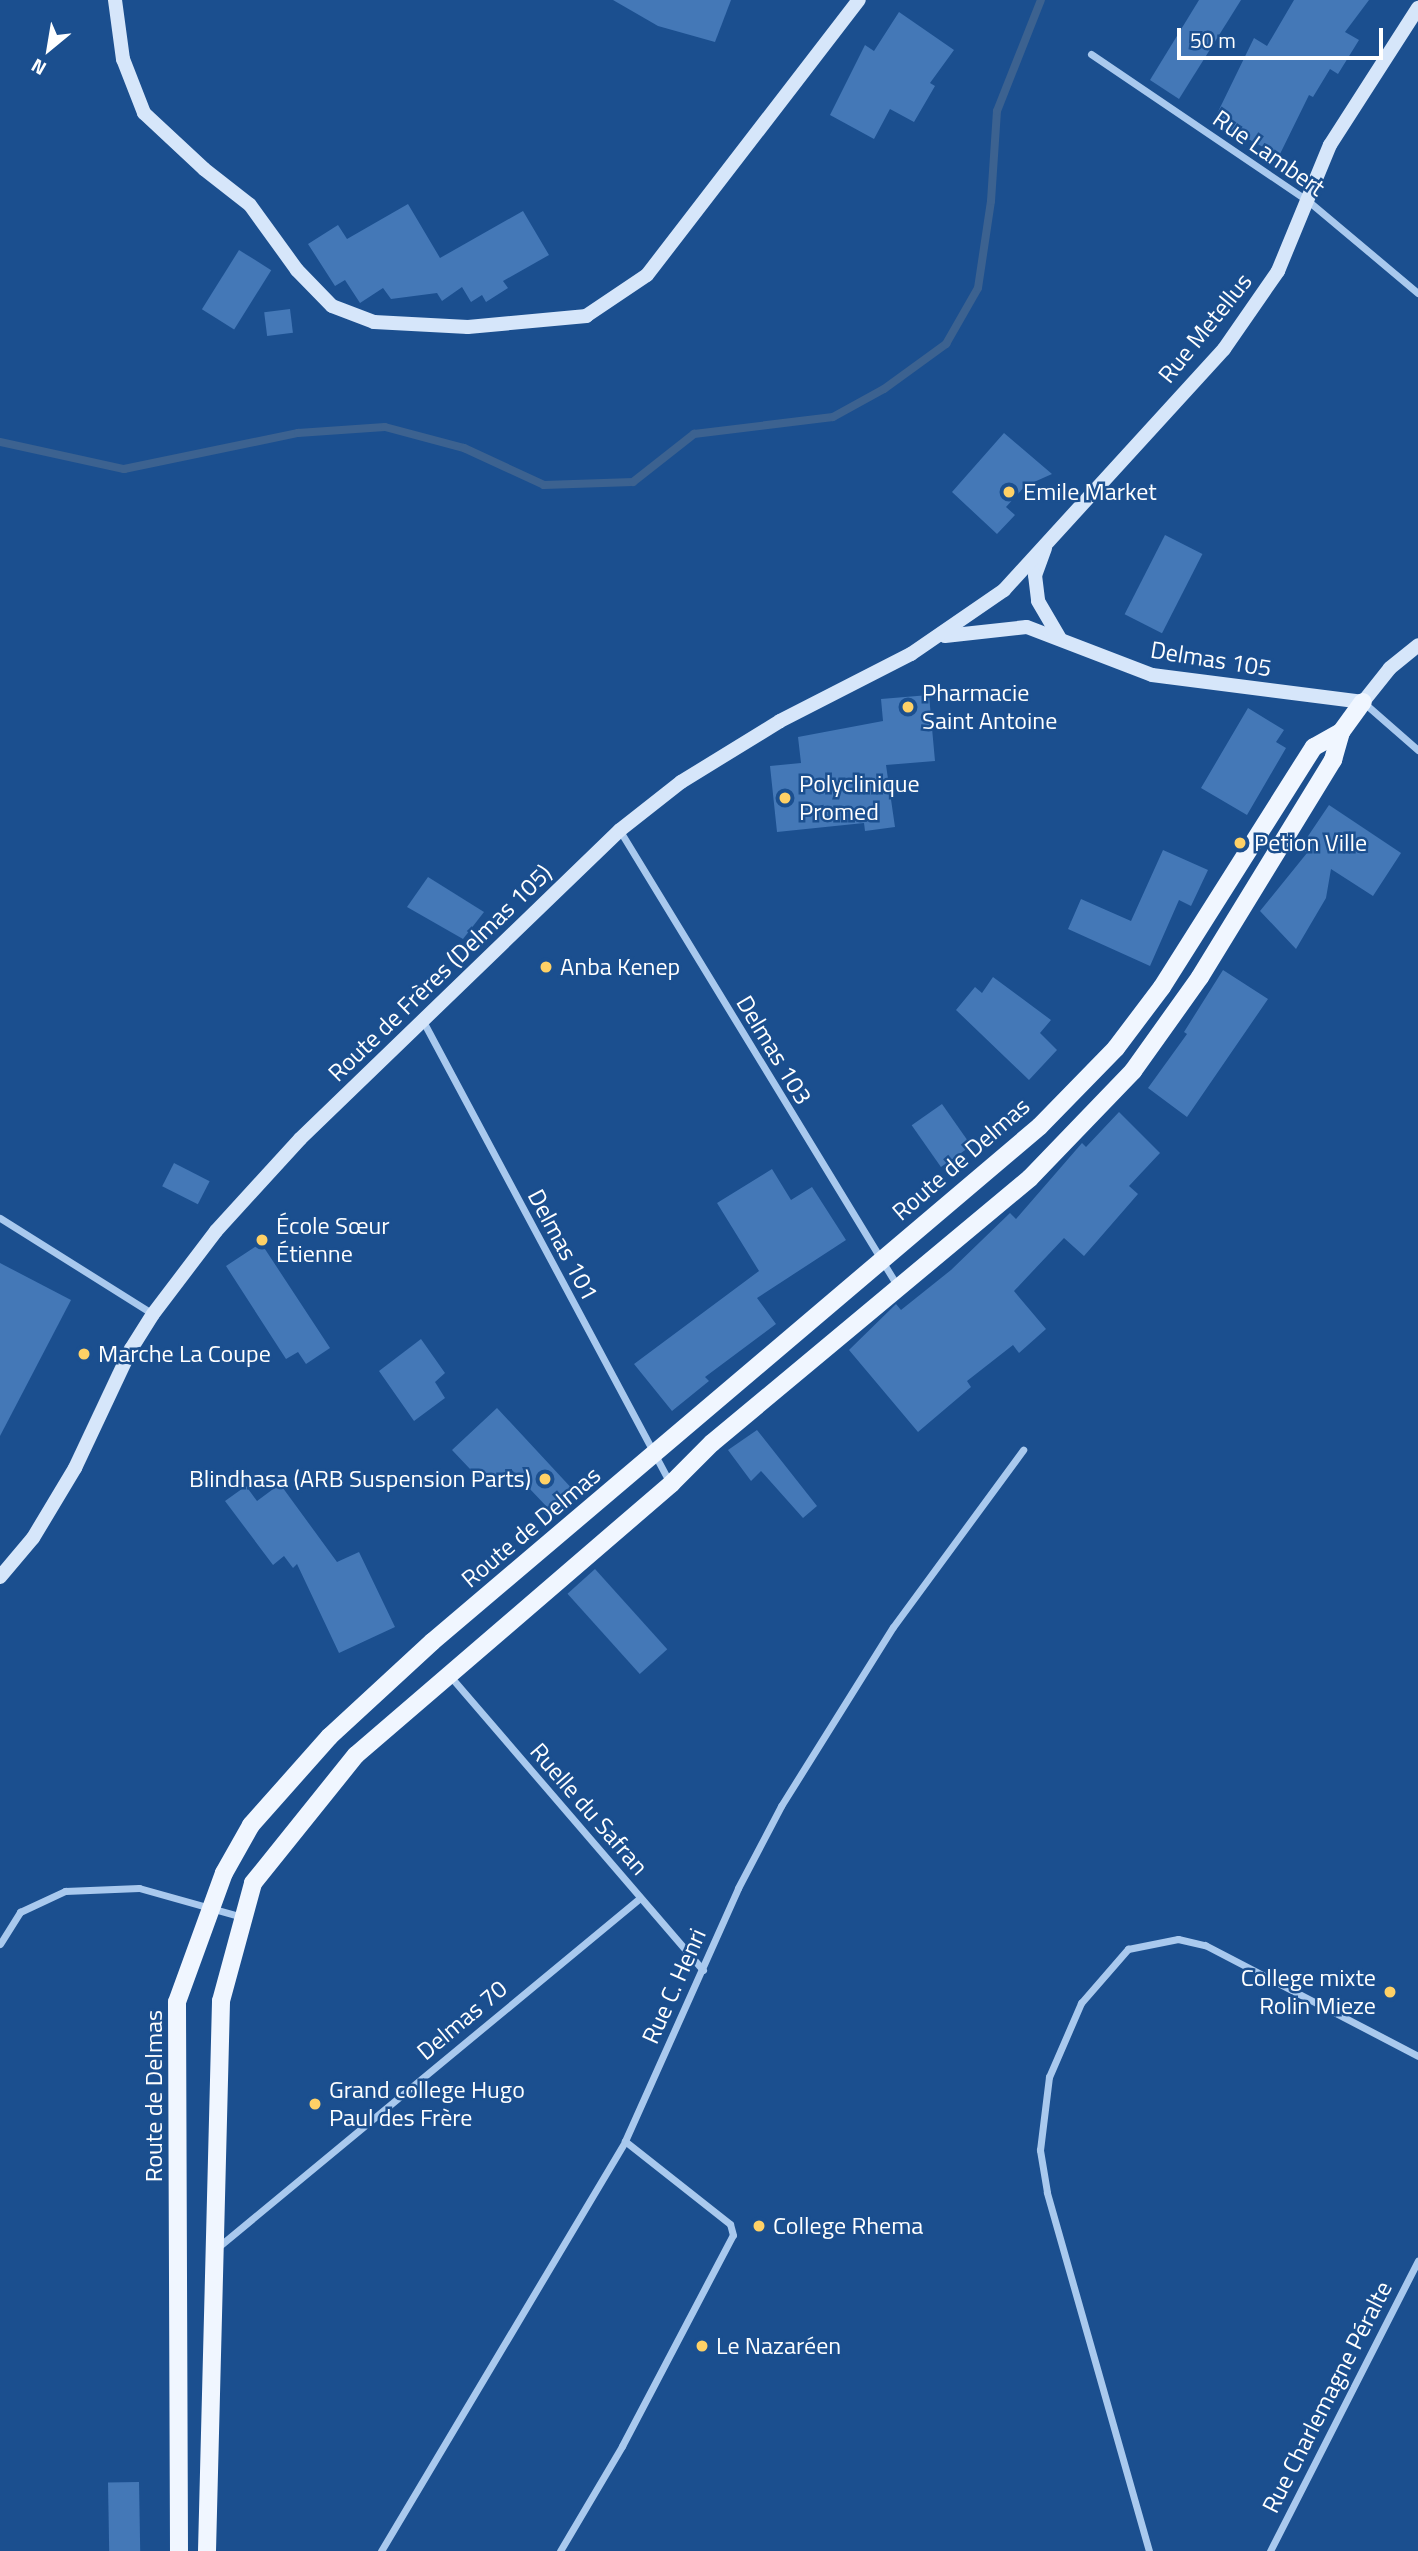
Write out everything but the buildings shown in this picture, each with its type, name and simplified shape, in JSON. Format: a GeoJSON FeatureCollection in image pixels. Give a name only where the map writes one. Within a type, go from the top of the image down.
{"type":"FeatureCollection","features":[{"type":"Feature","properties":{"kind":"main road"},"geometry":{"type":"LineString","coordinates":[[115,0],[123,59],[144,113],[204,169],[250,205],[297,270],[332,306],[374,322],[468,327],[586,316],[647,275],[743,155],[859,0]]}},
{"type":"Feature","properties":{"kind":"main road","name":"Rue Metellus"},"geometry":{"type":"LineString","coordinates":[[1048,539],[1255,311],[1278,271],[1329,145],[1418,8]]}},
{"type":"Feature","properties":{"kind":"main road"},"geometry":{"type":"LineString","coordinates":[[1048,539],[1035,575],[1038,601],[1059,637]]}},
{"type":"Feature","properties":{"kind":"main road","name":"Route de Frères (Delmas 105)"},"geometry":{"type":"LineString","coordinates":[[0,1577],[33,1538],[75,1468],[131,1349],[153,1314],[216,1231],[300,1139],[424,1023],[620,830],[681,782],[780,721],[935,638],[1004,590],[1048,539]]}},
{"type":"Feature","properties":{"kind":"main road","name":"Delmas 105"},"geometry":{"type":"LineString","coordinates":[[935,638],[1027,627],[1059,637],[1152,675],[1363,702]]}},
{"type":"Feature","properties":{"kind":"main road","name":"Route de Delmas"},"geometry":{"type":"LineString","coordinates":[[207,2551],[211,2252],[221,2001],[253,1883],[356,1755],[671,1484],[712,1443],[1030,1178],[1133,1071],[1200,977],[1333,760],[1341,732],[1390,668],[1418,645]]}},
{"type":"Feature","properties":{"kind":"main road","name":"Route de Delmas"},"geometry":{"type":"LineString","coordinates":[[179,2551],[177,2002],[210,1907],[251,1825],[328,1737],[432,1642],[1040,1126],[1116,1048],[1162,987],[1314,747],[1341,732]]}},
{"type":"Feature","properties":{"kind":"street","name":"Rue Lambert"},"geometry":{"type":"LineString","coordinates":[[1091,54],[1307,200],[1418,293]]}},
{"type":"Feature","properties":{"kind":"street"},"geometry":{"type":"LineString","coordinates":[[1363,702],[1418,750]]}},
{"type":"Feature","properties":{"kind":"street","name":"Delmas 103"},"geometry":{"type":"LineString","coordinates":[[620,830],[898,1287]]}},
{"type":"Feature","properties":{"kind":"street","name":"Delmas 101"},"geometry":{"type":"LineString","coordinates":[[424,1023],[671,1484]]}},
{"type":"Feature","properties":{"kind":"street"},"geometry":{"type":"LineString","coordinates":[[0,1218],[153,1314]]}},
{"type":"Feature","properties":{"kind":"street","name":"Rue C. Henri"},"geometry":{"type":"LineString","coordinates":[[381,2551],[625,2141],[738,1888],[782,1806],[893,1627],[1023,1450]]}},
{"type":"Feature","properties":{"kind":"street","name":"Ruelle du Safran"},"geometry":{"type":"LineString","coordinates":[[447,1674],[703,1970]]}},
{"type":"Feature","properties":{"kind":"street"},"geometry":{"type":"LineString","coordinates":[[0,1944],[19,1912],[65,1891],[139,1888],[243,1917]]}},
{"type":"Feature","properties":{"kind":"street","name":"Delmas 70"},"geometry":{"type":"LineString","coordinates":[[211,2252],[640,1898]]}},
{"type":"Feature","properties":{"kind":"street"},"geometry":{"type":"LineString","coordinates":[[1149,2551],[1047,2192],[1040,2150],[1049,2077],[1081,2003],[1128,1950],[1178,1939],[1205,1945],[1418,2056]]}},
{"type":"Feature","properties":{"kind":"street"},"geometry":{"type":"LineString","coordinates":[[559,2551],[622,2446],[733,2235],[730,2224],[625,2141]]}},
{"type":"Feature","properties":{"kind":"street","name":"Rue Charlemagne Péralte"},"geometry":{"type":"LineString","coordinates":[[1270,2551],[1418,2260]]}},
{"type":"Feature","properties":{"kind":"waterway"},"geometry":{"type":"LineString","coordinates":[[0,442],[124,469],[298,433],[385,427],[464,448],[544,485],[633,482],[694,434],[833,417],[884,389],[946,344],[978,288],[991,201],[997,111],[1041,0]]}},
{"type":"Feature","properties":{"kind":"place","name":"Emile Market"},"geometry":{"type":"Point","coordinates":[1009,492]}},
{"type":"Feature","properties":{"kind":"place","name":"Pharmacie Saint Antoine"},"geometry":{"type":"Point","coordinates":[908,707]}},
{"type":"Feature","properties":{"kind":"place","name":"Polyclinique Promed"},"geometry":{"type":"Point","coordinates":[785,798]}},
{"type":"Feature","properties":{"kind":"place","name":"Petion Ville"},"geometry":{"type":"Point","coordinates":[1240,843]}},
{"type":"Feature","properties":{"kind":"place","name":"Anba Kenep"},"geometry":{"type":"Point","coordinates":[546,967]}},
{"type":"Feature","properties":{"kind":"place","name":"École Sœur Étienne"},"geometry":{"type":"Point","coordinates":[262,1240]}},
{"type":"Feature","properties":{"kind":"place","name":"Marche La Coupe"},"geometry":{"type":"Point","coordinates":[84,1354]}},
{"type":"Feature","properties":{"kind":"place","name":"Blindhasa (ARB Suspension Parts)"},"geometry":{"type":"Point","coordinates":[545,1479]}},
{"type":"Feature","properties":{"kind":"place","name":"College mixte Rolin Mieze"},"geometry":{"type":"Point","coordinates":[1390,1992]}},
{"type":"Feature","properties":{"kind":"place","name":"Grand college Hugo Paul des Frère"},"geometry":{"type":"Point","coordinates":[315,2104]}},
{"type":"Feature","properties":{"kind":"place","name":"College Rhema"},"geometry":{"type":"Point","coordinates":[759,2226]}},
{"type":"Feature","properties":{"kind":"place","name":"Le Nazaréen"},"geometry":{"type":"Point","coordinates":[702,2346]}}]}
